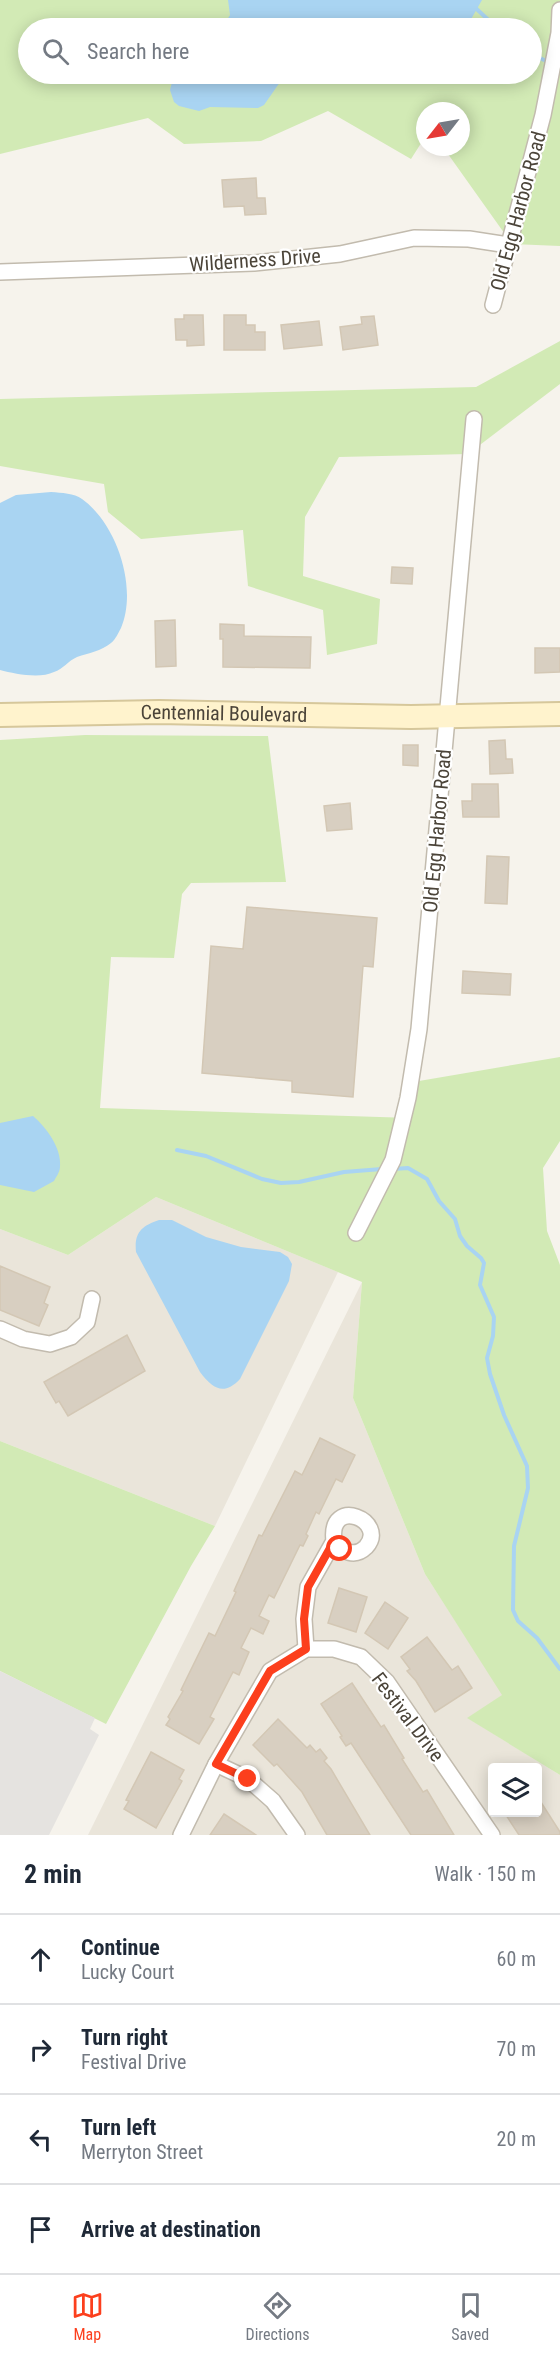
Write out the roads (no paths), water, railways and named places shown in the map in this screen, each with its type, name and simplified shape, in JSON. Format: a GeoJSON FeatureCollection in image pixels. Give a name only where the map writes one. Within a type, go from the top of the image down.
{"type":"FeatureCollection","features":[{"type":"Feature","properties":{"kind":"main road","name":"Centennial Boulevard"},"geometry":{"type":"LineString","coordinates":[[0,715],[159,712],[448,717],[560,714]]}},
{"type":"Feature","properties":{"kind":"street","name":"Old Egg Harbor Road"},"geometry":{"type":"LineString","coordinates":[[493,305],[543,115],[559,33],[560,10]]}},
{"type":"Feature","properties":{"kind":"street","name":"Wilderness Drive"},"geometry":{"type":"LineString","coordinates":[[0,272],[254,263],[340,254],[414,238],[469,239],[508,245]]}},
{"type":"Feature","properties":{"kind":"street","name":"Old Egg Harbor Road"},"geometry":{"type":"LineString","coordinates":[[356,1233],[393,1160],[408,1098],[419,1029],[448,717],[461,541],[474,419]]}},
{"type":"Feature","properties":{"kind":"street"},"geometry":{"type":"LineString","coordinates":[[0,1329],[23,1339],[50,1344],[71,1337],[87,1322],[92,1299]]}},
{"type":"Feature","properties":{"kind":"street"},"geometry":{"type":"LineString","coordinates":[[181,1835],[216,1764],[270,1671],[306,1649],[304,1619],[308,1587],[334,1541]]}},
{"type":"Feature","properties":{"kind":"street","name":"Festival Drive"},"geometry":{"type":"LineString","coordinates":[[306,1649],[334,1649],[361,1657],[387,1682],[492,1835]]}},
{"type":"Feature","properties":{"kind":"street"},"geometry":{"type":"LineString","coordinates":[[216,1764],[248,1779],[273,1801],[297,1835]]}},
{"type":"Feature","properties":{"kind":"water"},"geometry":{"type":"Polygon","coordinates":[[[228,0],[482,0],[472,18],[228,18],[230,15],[228,0]]]}},
{"type":"Feature","properties":{"kind":"water"},"geometry":{"type":"Polygon","coordinates":[[[172,84],[279,84],[264,105],[258,108],[210,107],[199,111],[179,106],[174,102],[170,90],[172,84]]]}},
{"type":"Feature","properties":{"kind":"water"},"geometry":{"type":"Polygon","coordinates":[[[51,492],[79,497],[105,524],[121,558],[127,594],[126,612],[121,628],[111,643],[99,650],[77,657],[57,671],[35,675],[0,670],[0,503],[16,495],[51,492]]]}},
{"type":"Feature","properties":{"kind":"water"},"geometry":{"type":"Polygon","coordinates":[[[33,1116],[48,1132],[56,1145],[60,1160],[59,1173],[54,1181],[34,1192],[0,1185],[0,1123],[33,1116]]]}},
{"type":"Feature","properties":{"kind":"water"},"geometry":{"type":"Polygon","coordinates":[[[159,1220],[172,1220],[206,1237],[241,1247],[280,1252],[288,1257],[292,1264],[289,1281],[240,1379],[229,1387],[224,1389],[214,1386],[200,1372],[136,1252],[136,1239],[140,1231],[159,1220]]]}},
{"type":"Feature","properties":{"kind":"waterway"},"geometry":{"type":"LineString","coordinates":[[467,0],[486,18]]}},
{"type":"Feature","properties":{"kind":"waterway"},"geometry":{"type":"LineString","coordinates":[[542,59],[548,62]]}},
{"type":"Feature","properties":{"kind":"waterway"},"geometry":{"type":"LineString","coordinates":[[177,1150],[206,1156],[262,1179],[281,1183],[299,1182],[344,1172],[382,1169]]}},
{"type":"Feature","properties":{"kind":"waterway"},"geometry":{"type":"LineString","coordinates":[[393,1169],[408,1168],[427,1179],[439,1201],[455,1219],[460,1236],[484,1263],[480,1285],[494,1317],[493,1336],[487,1358],[490,1374],[504,1415],[527,1466],[528,1488],[514,1546],[513,1610],[518,1621],[537,1638],[560,1669]]}}]}
